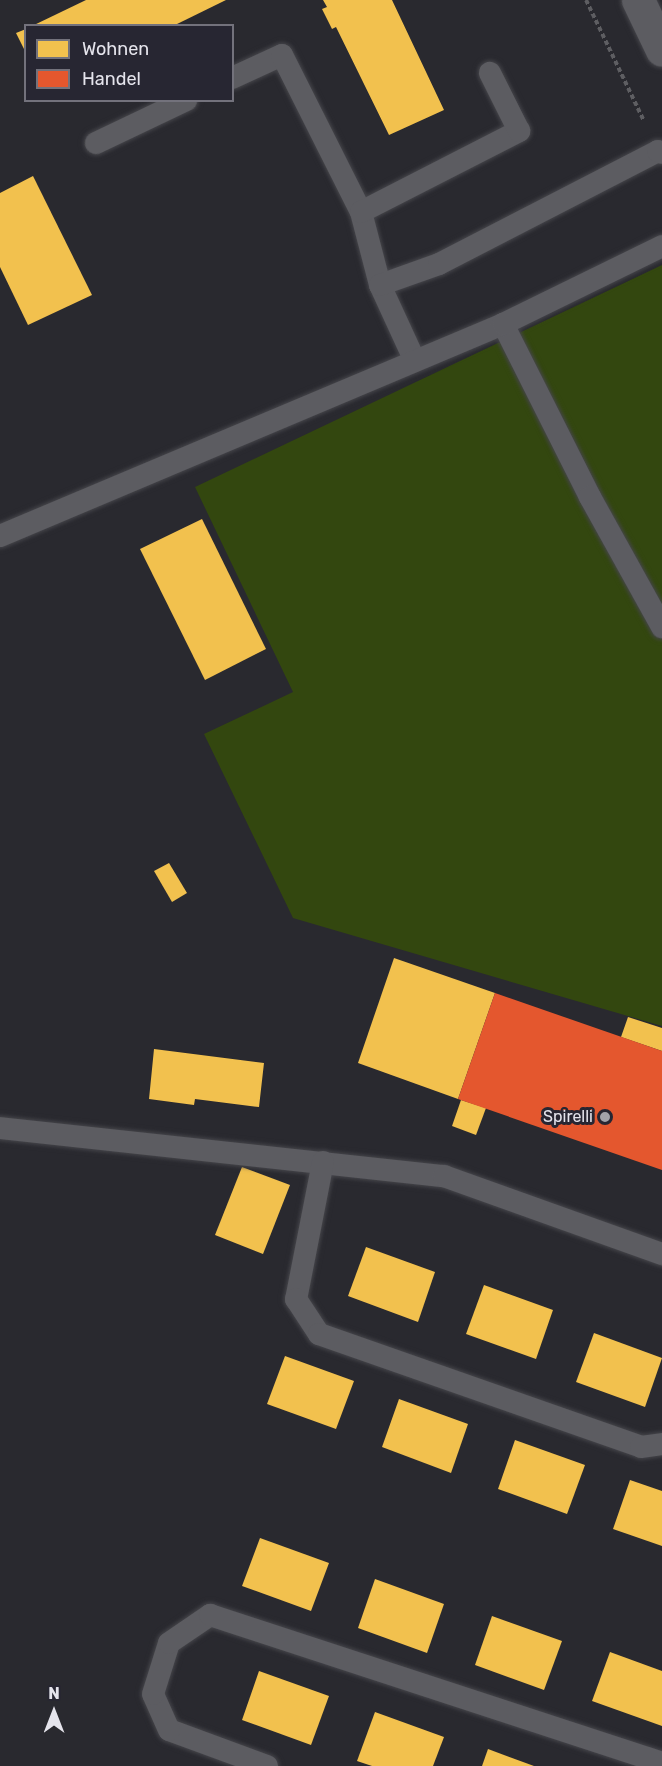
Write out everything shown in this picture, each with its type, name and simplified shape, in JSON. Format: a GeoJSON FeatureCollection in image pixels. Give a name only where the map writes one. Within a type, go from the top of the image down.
{"type":"FeatureCollection","features":[{"type":"Feature","properties":{"kind":"main road"},"geometry":{"type":"LineString","coordinates":[[638,0],[662,50]]}},
{"type":"Feature","properties":{"kind":"lane"},"geometry":{"type":"LineString","coordinates":[[234,77],[282,55],[361,212],[380,285],[414,360]]}},
{"type":"Feature","properties":{"kind":"lane"},"geometry":{"type":"LineString","coordinates":[[361,212],[519,131],[490,73]]}},
{"type":"Feature","properties":{"kind":"lane"},"geometry":{"type":"LineString","coordinates":[[96,143],[182,102]]}},
{"type":"Feature","properties":{"kind":"lane"},"geometry":{"type":"LineString","coordinates":[[380,285],[439,264],[660,152]]}},
{"type":"Feature","properties":{"kind":"lane"},"geometry":{"type":"LineString","coordinates":[[0,536],[503,324],[662,246]]}},
{"type":"Feature","properties":{"kind":"lane"},"geometry":{"type":"LineString","coordinates":[[503,324],[595,507],[662,627]]}},
{"type":"Feature","properties":{"kind":"lane"},"geometry":{"type":"LineString","coordinates":[[0,1128],[444,1176],[662,1254]]}},
{"type":"Feature","properties":{"kind":"lane"},"geometry":{"type":"LineString","coordinates":[[323,1162],[296,1299],[318,1334],[642,1447],[662,1444]]}},
{"type":"Feature","properties":{"kind":"lane"},"geometry":{"type":"LineString","coordinates":[[267,1766],[169,1730],[153,1694],[169,1643],[210,1615],[662,1762]]}},
{"type":"Feature","properties":{"kind":"path"},"geometry":{"type":"LineString","coordinates":[[586,0],[660,152]]}},
{"type":"Feature","properties":{"kind":"green space"},"geometry":{"type":"Polygon","coordinates":[[[662,265],[662,1026],[293,918],[204,734],[293,692],[195,487],[662,265]]]}},
{"type":"Feature","properties":{"kind":"building: Wohnen"},"geometry":{"type":"Polygon","coordinates":[[[86,0],[226,0],[177,24],[36,24],[86,0]]]}},
{"type":"Feature","properties":{"kind":"building: Wohnen"},"geometry":{"type":"Polygon","coordinates":[[[323,0],[392,0],[444,110],[389,135],[336,27],[332,29],[322,9],[327,7],[323,0]]]}},
{"type":"Feature","properties":{"kind":"building: Wohnen"},"geometry":{"type":"Polygon","coordinates":[[[24,30],[24,49],[16,33],[24,30]]]}},
{"type":"Feature","properties":{"kind":"building: Wohnen"},"geometry":{"type":"Polygon","coordinates":[[[33,176],[92,295],[28,325],[0,267],[0,193],[33,176]]]}},
{"type":"Feature","properties":{"kind":"building: Wohnen"},"geometry":{"type":"Polygon","coordinates":[[[202,519],[266,649],[205,680],[140,549],[202,519]]]}},
{"type":"Feature","properties":{"kind":"building: Wohnen"},"geometry":{"type":"Polygon","coordinates":[[[169,863],[187,893],[172,902],[154,871],[169,863]]]}},
{"type":"Feature","properties":{"kind":"building: Wohnen"},"geometry":{"type":"Polygon","coordinates":[[[394,958],[495,993],[458,1099],[358,1063],[394,958]]]}},
{"type":"Feature","properties":{"kind":"building: Wohnen"},"geometry":{"type":"Polygon","coordinates":[[[628,1017],[662,1028],[662,1051],[621,1037],[628,1017]]]}},
{"type":"Feature","properties":{"kind":"building: Wohnen"},"geometry":{"type":"Polygon","coordinates":[[[154,1049],[264,1063],[259,1107],[195,1099],[194,1105],[149,1099],[154,1049]]]}},
{"type":"Feature","properties":{"kind":"building: Wohnen"},"geometry":{"type":"Polygon","coordinates":[[[461,1100],[486,1108],[476,1135],[452,1126],[461,1100]]]}},
{"type":"Feature","properties":{"kind":"building: Wohnen"},"geometry":{"type":"Polygon","coordinates":[[[242,1167],[290,1185],[263,1254],[215,1235],[242,1167]]]}},
{"type":"Feature","properties":{"kind":"building: Wohnen"},"geometry":{"type":"Polygon","coordinates":[[[366,1247],[435,1272],[418,1322],[348,1296],[366,1247]]]}},
{"type":"Feature","properties":{"kind":"building: Wohnen"},"geometry":{"type":"Polygon","coordinates":[[[484,1285],[553,1310],[536,1359],[466,1334],[484,1285]]]}},
{"type":"Feature","properties":{"kind":"building: Wohnen"},"geometry":{"type":"Polygon","coordinates":[[[594,1333],[662,1358],[645,1407],[576,1382],[594,1333]]]}},
{"type":"Feature","properties":{"kind":"building: Wohnen"},"geometry":{"type":"Polygon","coordinates":[[[285,1356],[354,1381],[336,1429],[267,1404],[285,1356]]]}},
{"type":"Feature","properties":{"kind":"building: Wohnen"},"geometry":{"type":"Polygon","coordinates":[[[399,1399],[468,1424],[451,1473],[382,1447],[399,1399]]]}},
{"type":"Feature","properties":{"kind":"building: Wohnen"},"geometry":{"type":"Polygon","coordinates":[[[515,1440],[585,1465],[567,1514],[498,1489],[515,1440]]]}},
{"type":"Feature","properties":{"kind":"building: Wohnen"},"geometry":{"type":"Polygon","coordinates":[[[630,1480],[662,1491],[662,1546],[613,1529],[630,1480]]]}},
{"type":"Feature","properties":{"kind":"building: Wohnen"},"geometry":{"type":"Polygon","coordinates":[[[260,1538],[329,1563],[311,1611],[242,1586],[260,1538]]]}},
{"type":"Feature","properties":{"kind":"building: Wohnen"},"geometry":{"type":"Polygon","coordinates":[[[375,1579],[444,1604],[427,1653],[358,1628],[375,1579]]]}},
{"type":"Feature","properties":{"kind":"building: Wohnen"},"geometry":{"type":"Polygon","coordinates":[[[492,1616],[562,1641],[544,1690],[475,1665],[492,1616]]]}},
{"type":"Feature","properties":{"kind":"building: Wohnen"},"geometry":{"type":"Polygon","coordinates":[[[610,1652],[662,1671],[662,1726],[592,1701],[610,1652]]]}},
{"type":"Feature","properties":{"kind":"building: Wohnen"},"geometry":{"type":"Polygon","coordinates":[[[259,1671],[329,1696],[311,1745],[242,1720],[259,1671]]]}},
{"type":"Feature","properties":{"kind":"building: Wohnen"},"geometry":{"type":"Polygon","coordinates":[[[375,1712],[444,1737],[433,1766],[372,1766],[357,1761],[375,1712]]]}},
{"type":"Feature","properties":{"kind":"building: Wohnen"},"geometry":{"type":"Polygon","coordinates":[[[488,1749],[534,1766],[482,1766],[488,1749]]]}},
{"type":"Feature","properties":{"kind":"building: Handel"},"geometry":{"type":"Polygon","coordinates":[[[495,993],[662,1051],[662,1170],[458,1099],[495,993]]]}},
{"type":"Feature","properties":{"kind":"place","name":"Spirelli"},"geometry":{"type":"Point","coordinates":[605,1117]}}]}
